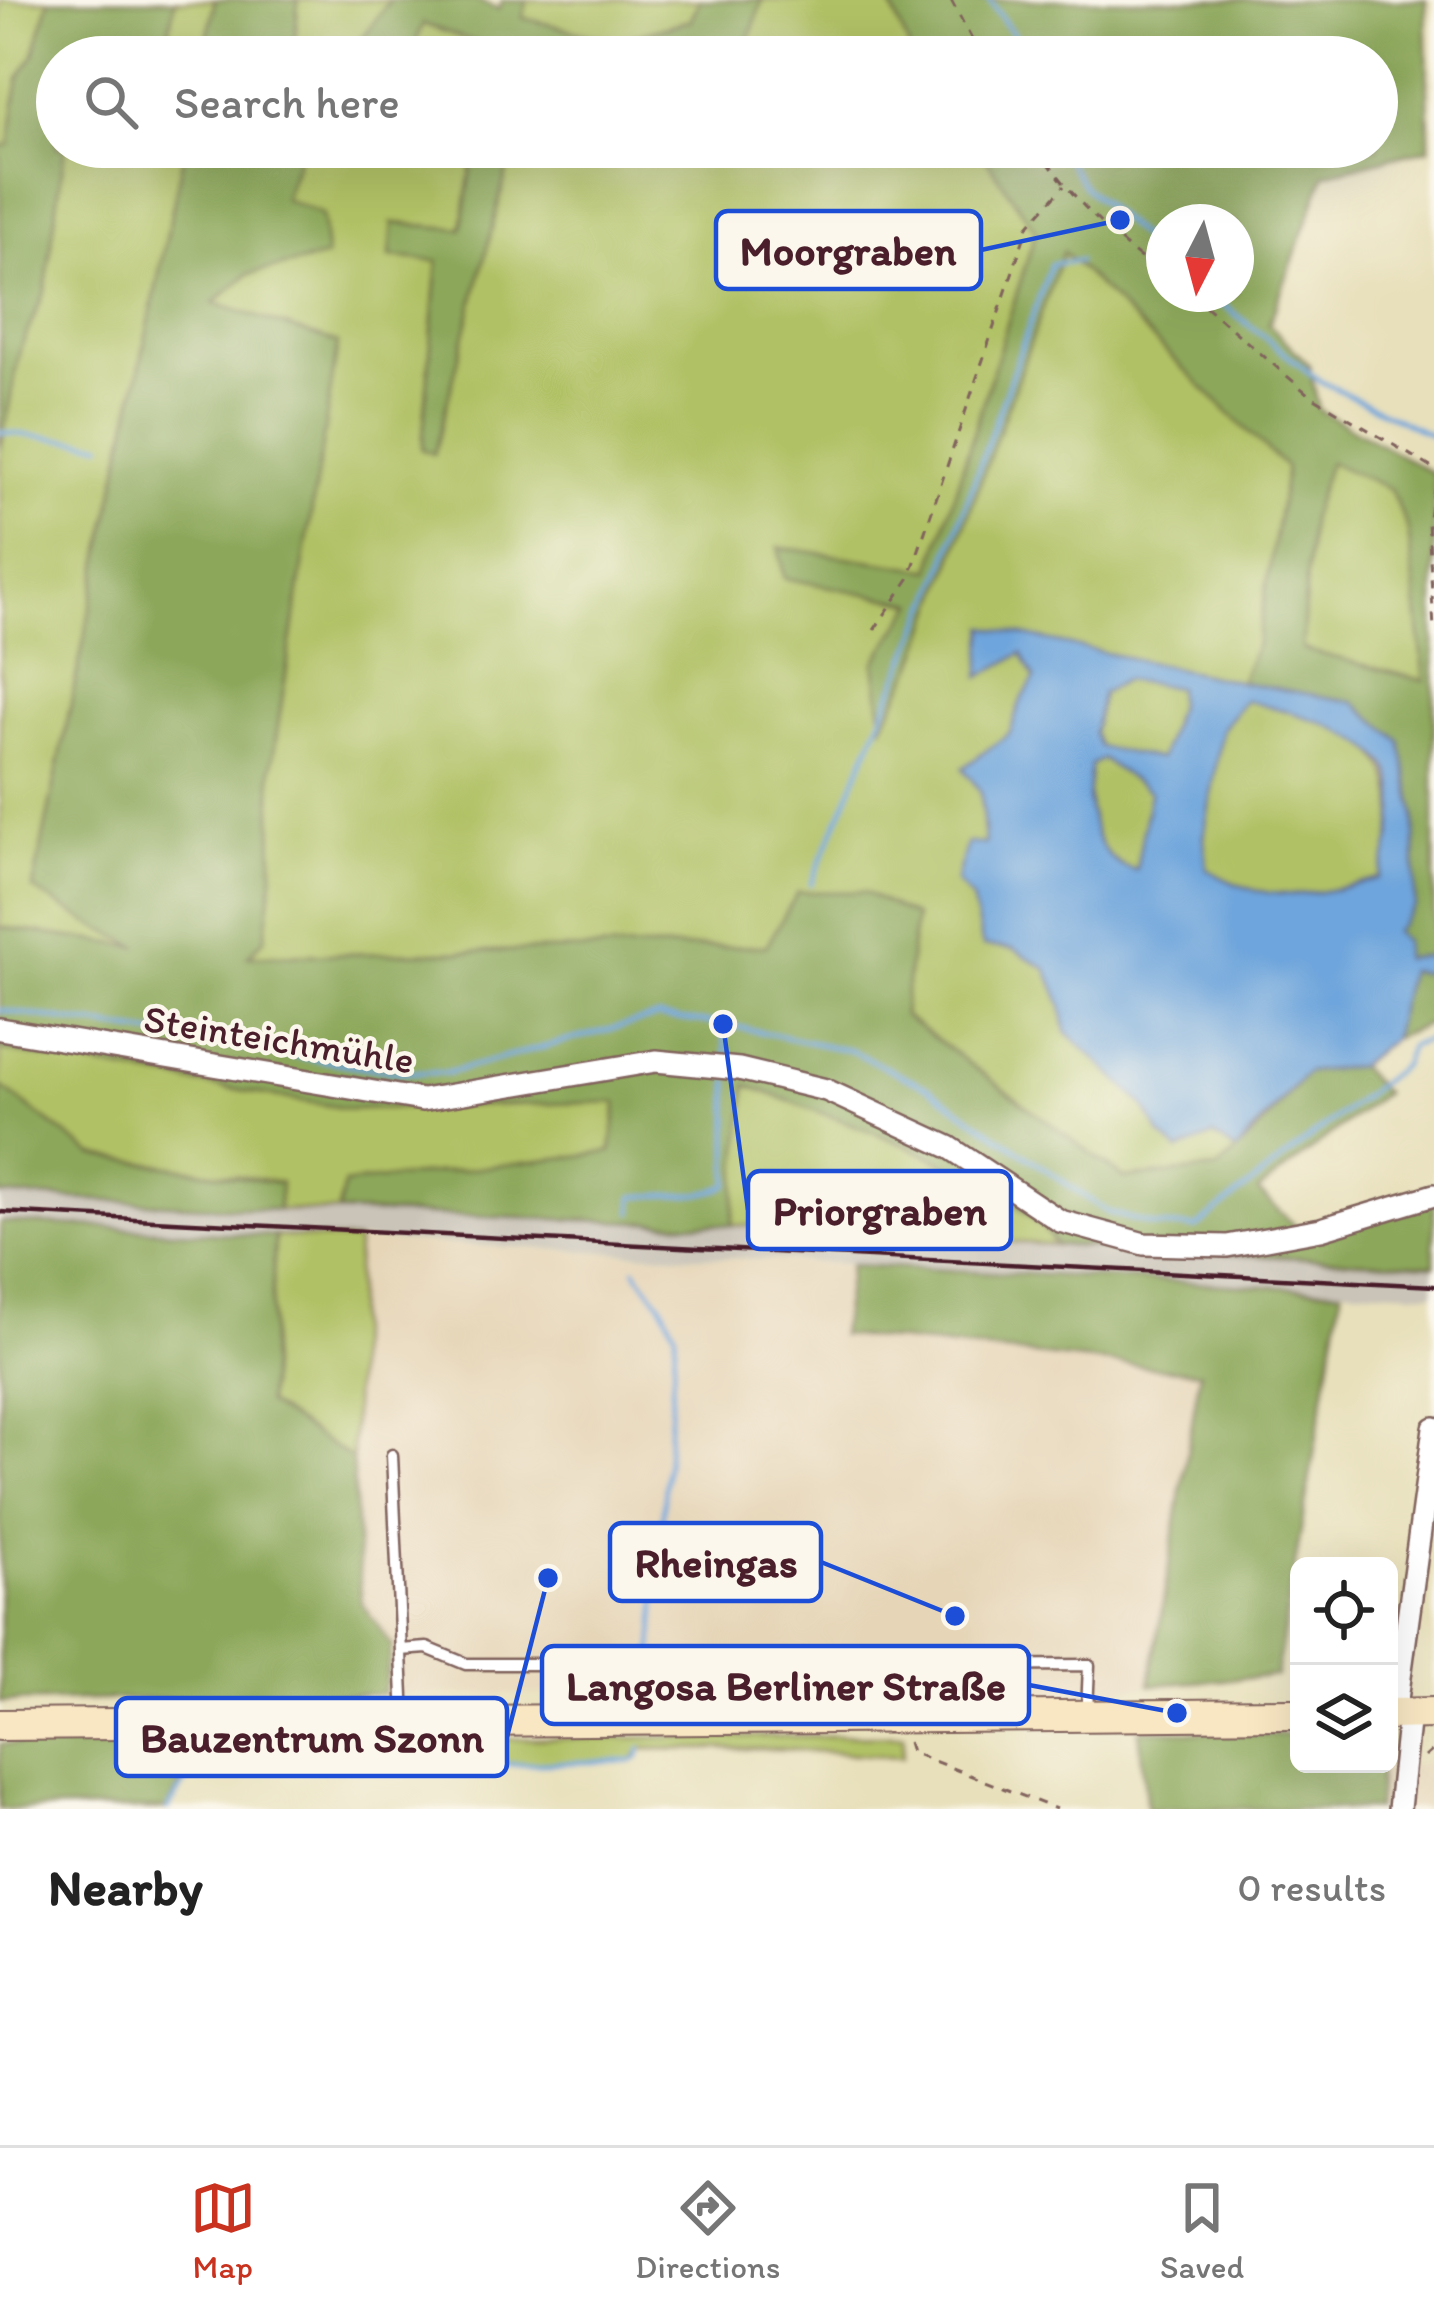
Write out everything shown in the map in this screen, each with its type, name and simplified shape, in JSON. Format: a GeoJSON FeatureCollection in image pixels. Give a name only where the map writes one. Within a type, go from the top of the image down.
{"type":"FeatureCollection","features":[{"type":"Feature","properties":{"kind":"main road"},"geometry":{"type":"LineString","coordinates":[[0,1725],[1290,1714]]}},
{"type":"Feature","properties":{"kind":"street","name":"Steinteichmühle"},"geometry":{"type":"LineString","coordinates":[[0,1029],[422,1100],[656,1061],[739,1069],[826,1090],[949,1147],[1060,1221],[1144,1244],[1227,1246],[1321,1229],[1434,1195]]}},
{"type":"Feature","properties":{"kind":"street"},"geometry":{"type":"LineString","coordinates":[[1399,1809],[1434,1428]]}},
{"type":"Feature","properties":{"kind":"lane"},"geometry":{"type":"LineString","coordinates":[[392,1455],[404,1723]]}},
{"type":"Feature","properties":{"kind":"lane"},"geometry":{"type":"LineString","coordinates":[[400,1650],[427,1648],[466,1664],[544,1664]]}},
{"type":"Feature","properties":{"kind":"lane"},"geometry":{"type":"LineString","coordinates":[[894,1718],[900,1666],[1089,1665],[1087,1715]]}},
{"type":"Feature","properties":{"kind":"lane"},"geometry":{"type":"LineString","coordinates":[[1013,1716],[1016,1666]]}},
{"type":"Feature","properties":{"kind":"path"},"geometry":{"type":"LineString","coordinates":[[951,0],[970,36]]}},
{"type":"Feature","properties":{"kind":"path"},"geometry":{"type":"LineString","coordinates":[[1052,168],[1127,250],[1146,263]]}},
{"type":"Feature","properties":{"kind":"path"},"geometry":{"type":"LineString","coordinates":[[874,630],[909,580],[1028,226],[1064,186]]}},
{"type":"Feature","properties":{"kind":"path"},"geometry":{"type":"LineString","coordinates":[[1212,312],[1308,394],[1434,469]]}},
{"type":"Feature","properties":{"kind":"path"},"geometry":{"type":"LineString","coordinates":[[1434,489],[1429,522],[1434,629]]}},
{"type":"Feature","properties":{"kind":"path"},"geometry":{"type":"LineString","coordinates":[[394,1081],[395,1064],[403,1053]]}},
{"type":"Feature","properties":{"kind":"path"},"geometry":{"type":"LineString","coordinates":[[894,1718],[911,1752],[1056,1809]]}},
{"type":"Feature","properties":{"kind":"shaded area"},"geometry":{"type":"Polygon","coordinates":[[[0,1195],[278,1210],[732,1225],[1434,1265],[1434,1293],[0,1222],[0,1195]]]}},
{"type":"Feature","properties":{"kind":"shaded area"},"geometry":{"type":"Polygon","coordinates":[[[357,1241],[850,1265],[841,1335],[1200,1371],[1150,1685],[1093,1694],[383,1694],[392,1646],[361,1602],[352,1459],[357,1241]]]}},
{"type":"Feature","properties":{"kind":"shaded area"},"geometry":{"type":"Polygon","coordinates":[[[1434,1754],[1434,1809],[1377,1809],[1380,1773],[1398,1773],[1398,1765],[1421,1765],[1434,1754]]]}},
{"type":"Feature","properties":{"kind":"green space"},"geometry":{"type":"Polygon","coordinates":[[[0,0],[49,0],[34,55],[19,78],[9,146],[0,146],[0,0]]]}},
{"type":"Feature","properties":{"kind":"green space"},"geometry":{"type":"Polygon","coordinates":[[[49,0],[175,0],[168,36],[39,36],[49,0]]]}},
{"type":"Feature","properties":{"kind":"green space"},"geometry":{"type":"Polygon","coordinates":[[[175,0],[215,0],[208,36],[168,36],[175,0]]]}},
{"type":"Feature","properties":{"kind":"green space"},"geometry":{"type":"Polygon","coordinates":[[[215,0],[298,0],[295,36],[208,36],[215,0]]]}},
{"type":"Feature","properties":{"kind":"green space"},"geometry":{"type":"Polygon","coordinates":[[[298,0],[390,0],[365,36],[295,36],[298,0]]]}},
{"type":"Feature","properties":{"kind":"green space"},"geometry":{"type":"Polygon","coordinates":[[[390,0],[475,0],[499,9],[502,0],[527,0],[523,18],[595,36],[457,36],[423,24],[418,36],[364,36],[390,0]]]}},
{"type":"Feature","properties":{"kind":"green space"},"geometry":{"type":"Polygon","coordinates":[[[527,0],[700,0],[690,20],[633,36],[595,36],[523,18],[527,0]]]}},
{"type":"Feature","properties":{"kind":"green space"},"geometry":{"type":"Polygon","coordinates":[[[700,0],[762,0],[751,36],[634,36],[690,21],[700,0]]]}},
{"type":"Feature","properties":{"kind":"green space"},"geometry":{"type":"Polygon","coordinates":[[[762,0],[889,0],[904,36],[751,36],[762,0]]]}},
{"type":"Feature","properties":{"kind":"green space"},"geometry":{"type":"Polygon","coordinates":[[[889,0],[1426,0],[1429,148],[1398,156],[1398,36],[904,36],[889,0]]]}},
{"type":"Feature","properties":{"kind":"green space"},"geometry":{"type":"Polygon","coordinates":[[[423,23],[459,36],[418,36],[423,23]]]}},
{"type":"Feature","properties":{"kind":"green space"},"geometry":{"type":"Polygon","coordinates":[[[36,48],[36,168],[62,168],[45,291],[20,349],[0,452],[0,146],[9,145],[19,78],[36,48]]]}},
{"type":"Feature","properties":{"kind":"green space"},"geometry":{"type":"Polygon","coordinates":[[[62,168],[181,168],[33,888],[144,948],[0,927],[0,452],[20,349],[45,291],[62,168]]]}},
{"type":"Feature","properties":{"kind":"green space"},"geometry":{"type":"Polygon","coordinates":[[[181,168],[295,168],[284,199],[322,214],[326,257],[248,274],[214,303],[338,343],[271,770],[273,877],[265,938],[248,956],[766,946],[798,892],[864,892],[915,917],[903,1015],[1124,1178],[1218,1169],[1307,1072],[1359,1066],[1384,1093],[1258,1191],[1307,1237],[1434,1199],[1434,1265],[1056,1245],[1032,1218],[959,1171],[747,1085],[732,1225],[338,1212],[344,1184],[611,1152],[618,1102],[350,1109],[0,1050],[0,927],[139,947],[33,889],[181,168]]]}},
{"type":"Feature","properties":{"kind":"green space"},"geometry":{"type":"Polygon","coordinates":[[[295,168],[472,168],[462,229],[393,223],[438,260],[422,449],[434,453],[508,168],[992,168],[1036,231],[931,570],[779,548],[784,577],[916,603],[875,662],[884,723],[915,664],[1062,251],[1286,468],[1257,644],[1240,682],[986,628],[981,676],[1023,653],[1035,679],[981,791],[985,845],[972,899],[983,945],[1014,949],[1047,969],[1067,1031],[1144,1105],[1161,1135],[1214,1136],[1236,1151],[1218,1169],[1124,1178],[903,1015],[915,918],[766,946],[247,956],[273,877],[271,770],[317,474],[213,303],[248,274],[326,257],[284,199],[295,168]]]}},
{"type":"Feature","properties":{"kind":"green space"},"geometry":{"type":"Polygon","coordinates":[[[472,168],[508,168],[434,454],[422,449],[438,261],[390,257],[393,223],[462,229],[472,168]]]}},
{"type":"Feature","properties":{"kind":"green space"},"geometry":{"type":"Polygon","coordinates":[[[992,168],[1349,168],[1325,174],[1269,324],[1309,365],[1319,410],[1434,474],[1434,955],[1402,959],[1393,932],[1415,906],[1415,814],[1354,702],[1240,682],[1257,644],[1286,468],[1063,252],[915,664],[883,725],[875,662],[915,603],[784,578],[779,547],[931,570],[1036,231],[992,168]],[[1329,462],[1310,520],[1302,649],[1425,681],[1408,529],[1390,489],[1329,462]]]}},
{"type":"Feature","properties":{"kind":"green space"},"geometry":{"type":"Polygon","coordinates":[[[1329,461],[1390,489],[1408,529],[1426,681],[1302,650],[1310,520],[1329,461]]]}},
{"type":"Feature","properties":{"kind":"green space"},"geometry":{"type":"Polygon","coordinates":[[[1124,680],[1176,686],[1177,706],[1161,759],[1099,748],[1093,733],[1102,692],[1124,680]]]}},
{"type":"Feature","properties":{"kind":"green space"},"geometry":{"type":"Polygon","coordinates":[[[1245,700],[1334,725],[1365,743],[1379,758],[1393,795],[1394,815],[1379,878],[1312,893],[1271,893],[1207,869],[1204,837],[1222,729],[1245,700]]]}},
{"type":"Feature","properties":{"kind":"green space"},"geometry":{"type":"Polygon","coordinates":[[[1102,759],[1150,792],[1137,870],[1109,855],[1094,829],[1088,797],[1090,765],[1102,759]]]}},
{"type":"Feature","properties":{"kind":"green space"},"geometry":{"type":"Polygon","coordinates":[[[1408,971],[1434,974],[1434,1022],[1392,1039],[1408,971]]]}},
{"type":"Feature","properties":{"kind":"green space"},"geometry":{"type":"Polygon","coordinates":[[[0,1050],[350,1109],[618,1101],[611,1152],[345,1184],[338,1212],[278,1210],[280,1182],[93,1155],[0,1086],[0,1050]]]}},
{"type":"Feature","properties":{"kind":"green space"},"geometry":{"type":"Polygon","coordinates":[[[746,1084],[959,1171],[1032,1218],[1056,1245],[732,1225],[746,1084]]]}},
{"type":"Feature","properties":{"kind":"green space"},"geometry":{"type":"Polygon","coordinates":[[[0,1086],[93,1155],[281,1183],[278,1210],[0,1195],[0,1086]]]}},
{"type":"Feature","properties":{"kind":"green space"},"geometry":{"type":"Polygon","coordinates":[[[0,1222],[275,1236],[267,1404],[352,1459],[361,1602],[392,1646],[383,1694],[0,1702],[0,1222]]]}},
{"type":"Feature","properties":{"kind":"green space"},"geometry":{"type":"Polygon","coordinates":[[[275,1236],[357,1241],[352,1459],[267,1404],[275,1236]]]}},
{"type":"Feature","properties":{"kind":"green space"},"geometry":{"type":"Polygon","coordinates":[[[850,1265],[1342,1290],[1296,1557],[1290,1557],[1290,1594],[1276,1676],[1150,1685],[1200,1372],[840,1335],[850,1265]]]}},
{"type":"Feature","properties":{"kind":"green space"},"geometry":{"type":"Polygon","coordinates":[[[1139,1730],[1290,1735],[1290,1773],[1379,1773],[1377,1809],[1147,1809],[1139,1730]]]}},
{"type":"Feature","properties":{"kind":"green space"},"geometry":{"type":"Polygon","coordinates":[[[904,1735],[902,1757],[780,1749],[642,1749],[632,1761],[219,1770],[186,1775],[195,1742],[904,1735]]]}},
{"type":"Feature","properties":{"kind":"green space"},"geometry":{"type":"Polygon","coordinates":[[[195,1742],[186,1775],[167,1809],[0,1809],[0,1744],[195,1742]]]}},
{"type":"Feature","properties":{"kind":"water"},"geometry":{"type":"Polygon","coordinates":[[[986,627],[1354,702],[1401,741],[1415,814],[1415,906],[1394,932],[1404,941],[1403,959],[1434,955],[1434,974],[1408,971],[1392,1039],[1359,1066],[1307,1072],[1236,1151],[1214,1136],[1179,1151],[1161,1135],[1144,1105],[1066,1031],[1062,1005],[1047,969],[1014,949],[983,946],[972,899],[956,882],[967,843],[985,844],[981,792],[963,768],[1010,733],[1035,678],[1022,653],[980,677],[986,627]],[[1124,680],[1102,693],[1093,733],[1099,747],[1160,759],[1177,706],[1176,687],[1124,680]],[[1245,700],[1222,729],[1204,837],[1207,869],[1250,889],[1271,893],[1312,893],[1379,878],[1391,838],[1395,793],[1388,767],[1377,754],[1323,723],[1245,700]],[[1102,759],[1091,765],[1090,813],[1100,843],[1121,865],[1136,870],[1150,792],[1102,759]]]}},
{"type":"Feature","properties":{"kind":"waterway"},"geometry":{"type":"LineString","coordinates":[[989,0],[1015,36]]}},
{"type":"Feature","properties":{"kind":"waterway"},"geometry":{"type":"LineString","coordinates":[[1072,168],[1086,189],[1146,242]]}},
{"type":"Feature","properties":{"kind":"waterway"},"geometry":{"type":"LineString","coordinates":[[811,884],[935,592],[1051,264],[1079,261]]}},
{"type":"Feature","properties":{"kind":"waterway"},"geometry":{"type":"LineString","coordinates":[[1233,312],[1320,381],[1434,437]]}},
{"type":"Feature","properties":{"kind":"waterway"},"geometry":{"type":"LineString","coordinates":[[0,432],[103,444]]}},
{"type":"Feature","properties":{"kind":"waterway"},"geometry":{"type":"LineString","coordinates":[[0,1010],[396,1072],[447,1073],[657,1017],[723,1024],[852,1051],[931,1089],[1107,1212],[1155,1226],[1196,1228],[1403,1065],[1410,1046],[1434,1038]]}},
{"type":"Feature","properties":{"kind":"waterway"},"geometry":{"type":"LineString","coordinates":[[723,1024],[727,1057]]}},
{"type":"Feature","properties":{"kind":"waterway"},"geometry":{"type":"LineString","coordinates":[[633,1213],[634,1197],[695,1194],[729,1184],[729,1081]]}},
{"type":"Feature","properties":{"kind":"waterway"},"geometry":{"type":"LineString","coordinates":[[635,1269],[676,1333],[651,1676],[639,1688]]}},
{"type":"Feature","properties":{"kind":"waterway"},"geometry":{"type":"LineString","coordinates":[[168,1809],[189,1778],[219,1770],[632,1761],[641,1749]]}},
{"type":"Feature","properties":{"kind":"railway"},"geometry":{"type":"LineString","coordinates":[[0,1212],[1434,1286]]}},
{"type":"Feature","properties":{"kind":"place","name":"Moorgraben"},"geometry":{"type":"Point","coordinates":[1120,220]}},
{"type":"Feature","properties":{"kind":"place","name":"Priorgraben"},"geometry":{"type":"Point","coordinates":[723,1024]}},
{"type":"Feature","properties":{"kind":"place","name":"Bauzentrum Szonn"},"geometry":{"type":"Point","coordinates":[548,1578]}},
{"type":"Feature","properties":{"kind":"place","name":"Rheingas"},"geometry":{"type":"Point","coordinates":[955,1616]}},
{"type":"Feature","properties":{"kind":"place","name":"Langosa Berliner Straße"},"geometry":{"type":"Point","coordinates":[1177,1713]}}]}
